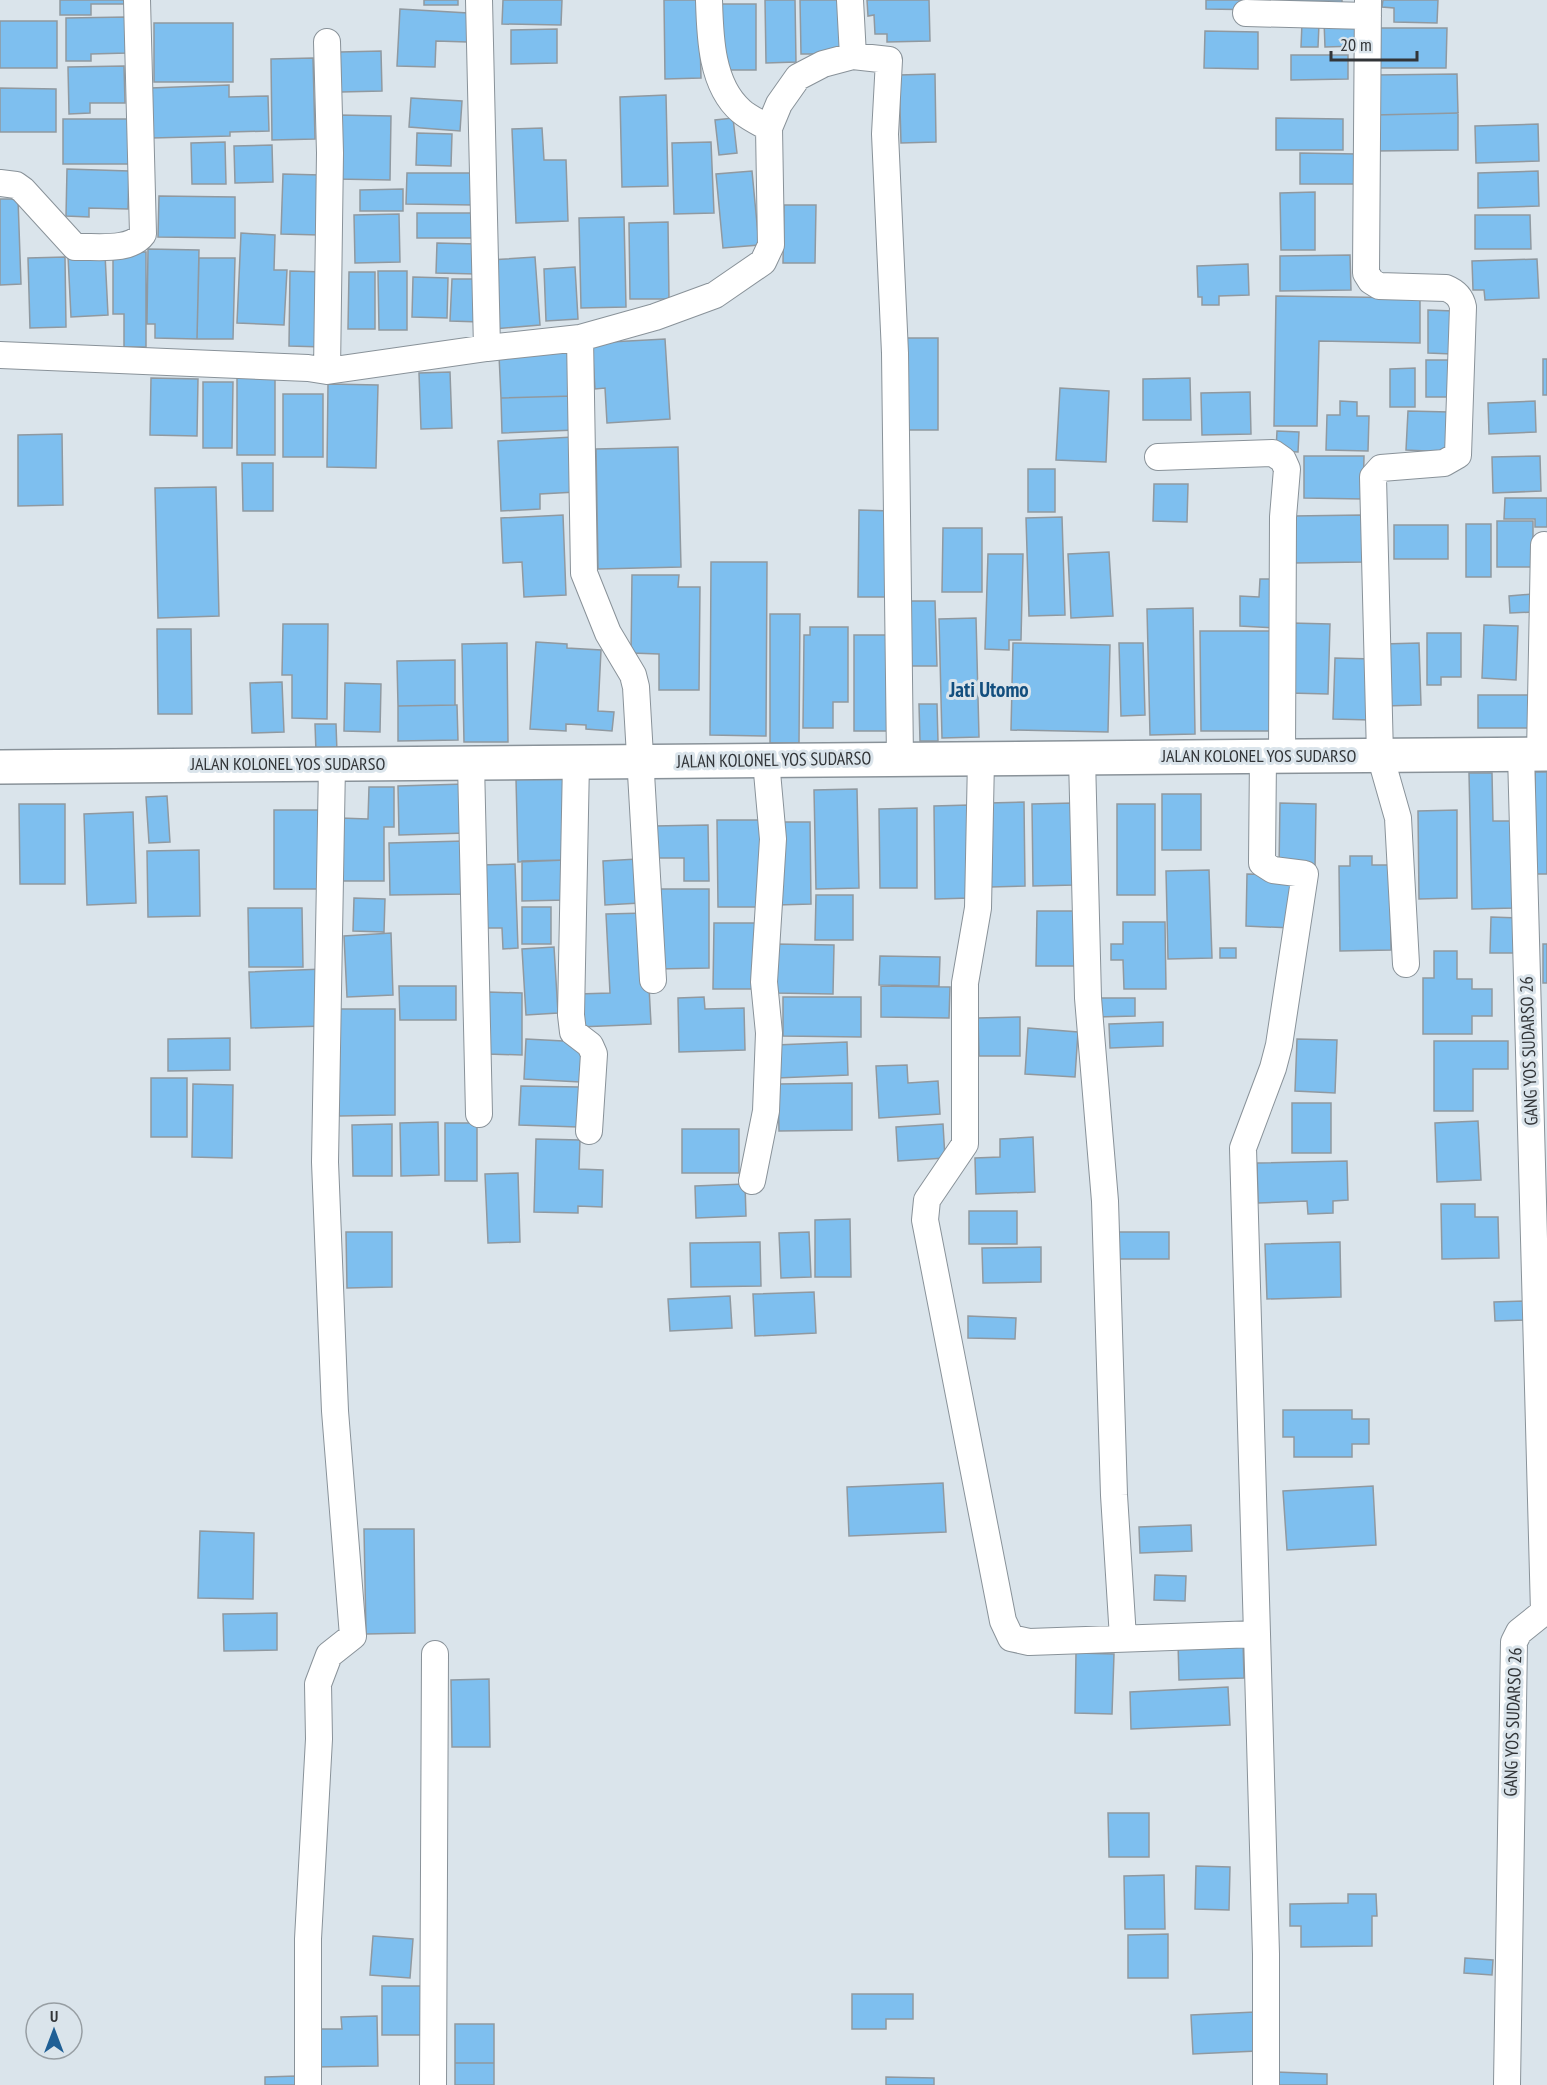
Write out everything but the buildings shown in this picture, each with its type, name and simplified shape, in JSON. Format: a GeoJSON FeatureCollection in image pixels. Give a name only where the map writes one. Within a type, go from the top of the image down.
{"type":"FeatureCollection","features":[{"type":"Feature","properties":{"kind":"street"},"geometry":{"type":"LineString","coordinates":[[0,183],[16,185],[23,190],[75,247],[127,245],[138,242],[143,234],[137,0]]}},
{"type":"Feature","properties":{"kind":"street"},"geometry":{"type":"LineString","coordinates":[[478,0],[487,348]]}},
{"type":"Feature","properties":{"kind":"street"},"geometry":{"type":"LineString","coordinates":[[709,0],[710,32],[720,82],[740,110],[769,128]]}},
{"type":"Feature","properties":{"kind":"street"},"geometry":{"type":"LineString","coordinates":[[850,0],[853,56]]}},
{"type":"Feature","properties":{"kind":"street"},"geometry":{"type":"LineString","coordinates":[[1246,13],[1368,8],[1366,273],[1371,281],[1379,286],[1446,288],[1454,291],[1463,307],[1458,455],[1444,463],[1381,468],[1373,477],[1380,755],[1398,818],[1406,964]]}},
{"type":"Feature","properties":{"kind":"street"},"geometry":{"type":"LineString","coordinates":[[327,42],[330,153],[327,371]]}},
{"type":"Feature","properties":{"kind":"street"},"geometry":{"type":"LineString","coordinates":[[0,355],[308,368],[327,371],[487,348],[580,338],[655,317],[715,295],[763,262],[771,245],[769,128],[779,104],[798,77],[823,64],[853,56],[889,60],[885,134],[895,353],[900,759]]}},
{"type":"Feature","properties":{"kind":"street"},"geometry":{"type":"LineString","coordinates":[[580,338],[584,573],[608,633],[633,675],[638,698],[653,980]]}},
{"type":"Feature","properties":{"kind":"street"},"geometry":{"type":"LineString","coordinates":[[1158,458],[1273,453],[1282,460],[1287,469],[1272,756],[1262,863],[1273,870],[1305,874],[1279,1045],[1273,1068],[1243,1148],[1266,1954],[1266,2085]]}},
{"type":"Feature","properties":{"kind":"street","name":"GANG YOS SUDARSO 26"},"geometry":{"type":"LineString","coordinates":[[1507,2085],[1514,1642],[1519,1632],[1544,1612],[1536,754],[1544,544]]}},
{"type":"Feature","properties":{"kind":"street","name":"JALAN KOLONEL YOS SUDARSO"},"geometry":{"type":"LineString","coordinates":[[0,767],[1536,754]]}},
{"type":"Feature","properties":{"kind":"street"},"geometry":{"type":"LineString","coordinates":[[1082,758],[1088,998],[1105,1201],[1114,1495],[1123,1638]]}},
{"type":"Feature","properties":{"kind":"street"},"geometry":{"type":"LineString","coordinates":[[981,759],[978,908],[965,983],[965,1144],[927,1200],[925,1220],[1003,1621],[1011,1638],[1029,1642],[1257,1634]]}},
{"type":"Feature","properties":{"kind":"street"},"geometry":{"type":"LineString","coordinates":[[752,1181],[767,1100],[769,1033],[764,982],[773,840],[766,760]]}},
{"type":"Feature","properties":{"kind":"street"},"geometry":{"type":"LineString","coordinates":[[576,762],[571,1015],[573,1032],[590,1045],[594,1054],[589,1131]]}},
{"type":"Feature","properties":{"kind":"street"},"geometry":{"type":"LineString","coordinates":[[471,763],[479,1114]]}},
{"type":"Feature","properties":{"kind":"street"},"geometry":{"type":"LineString","coordinates":[[308,2085],[308,1939],[319,1739],[318,1684],[329,1655],[353,1636],[335,1411],[325,1162],[332,764]]}},
{"type":"Feature","properties":{"kind":"street"},"geometry":{"type":"LineString","coordinates":[[433,2085],[435,1654]]}},
{"type":"Feature","properties":{"kind":"district","name":"Jati Utomo"},"geometry":{"type":"Point","coordinates":[989,690]}}]}
